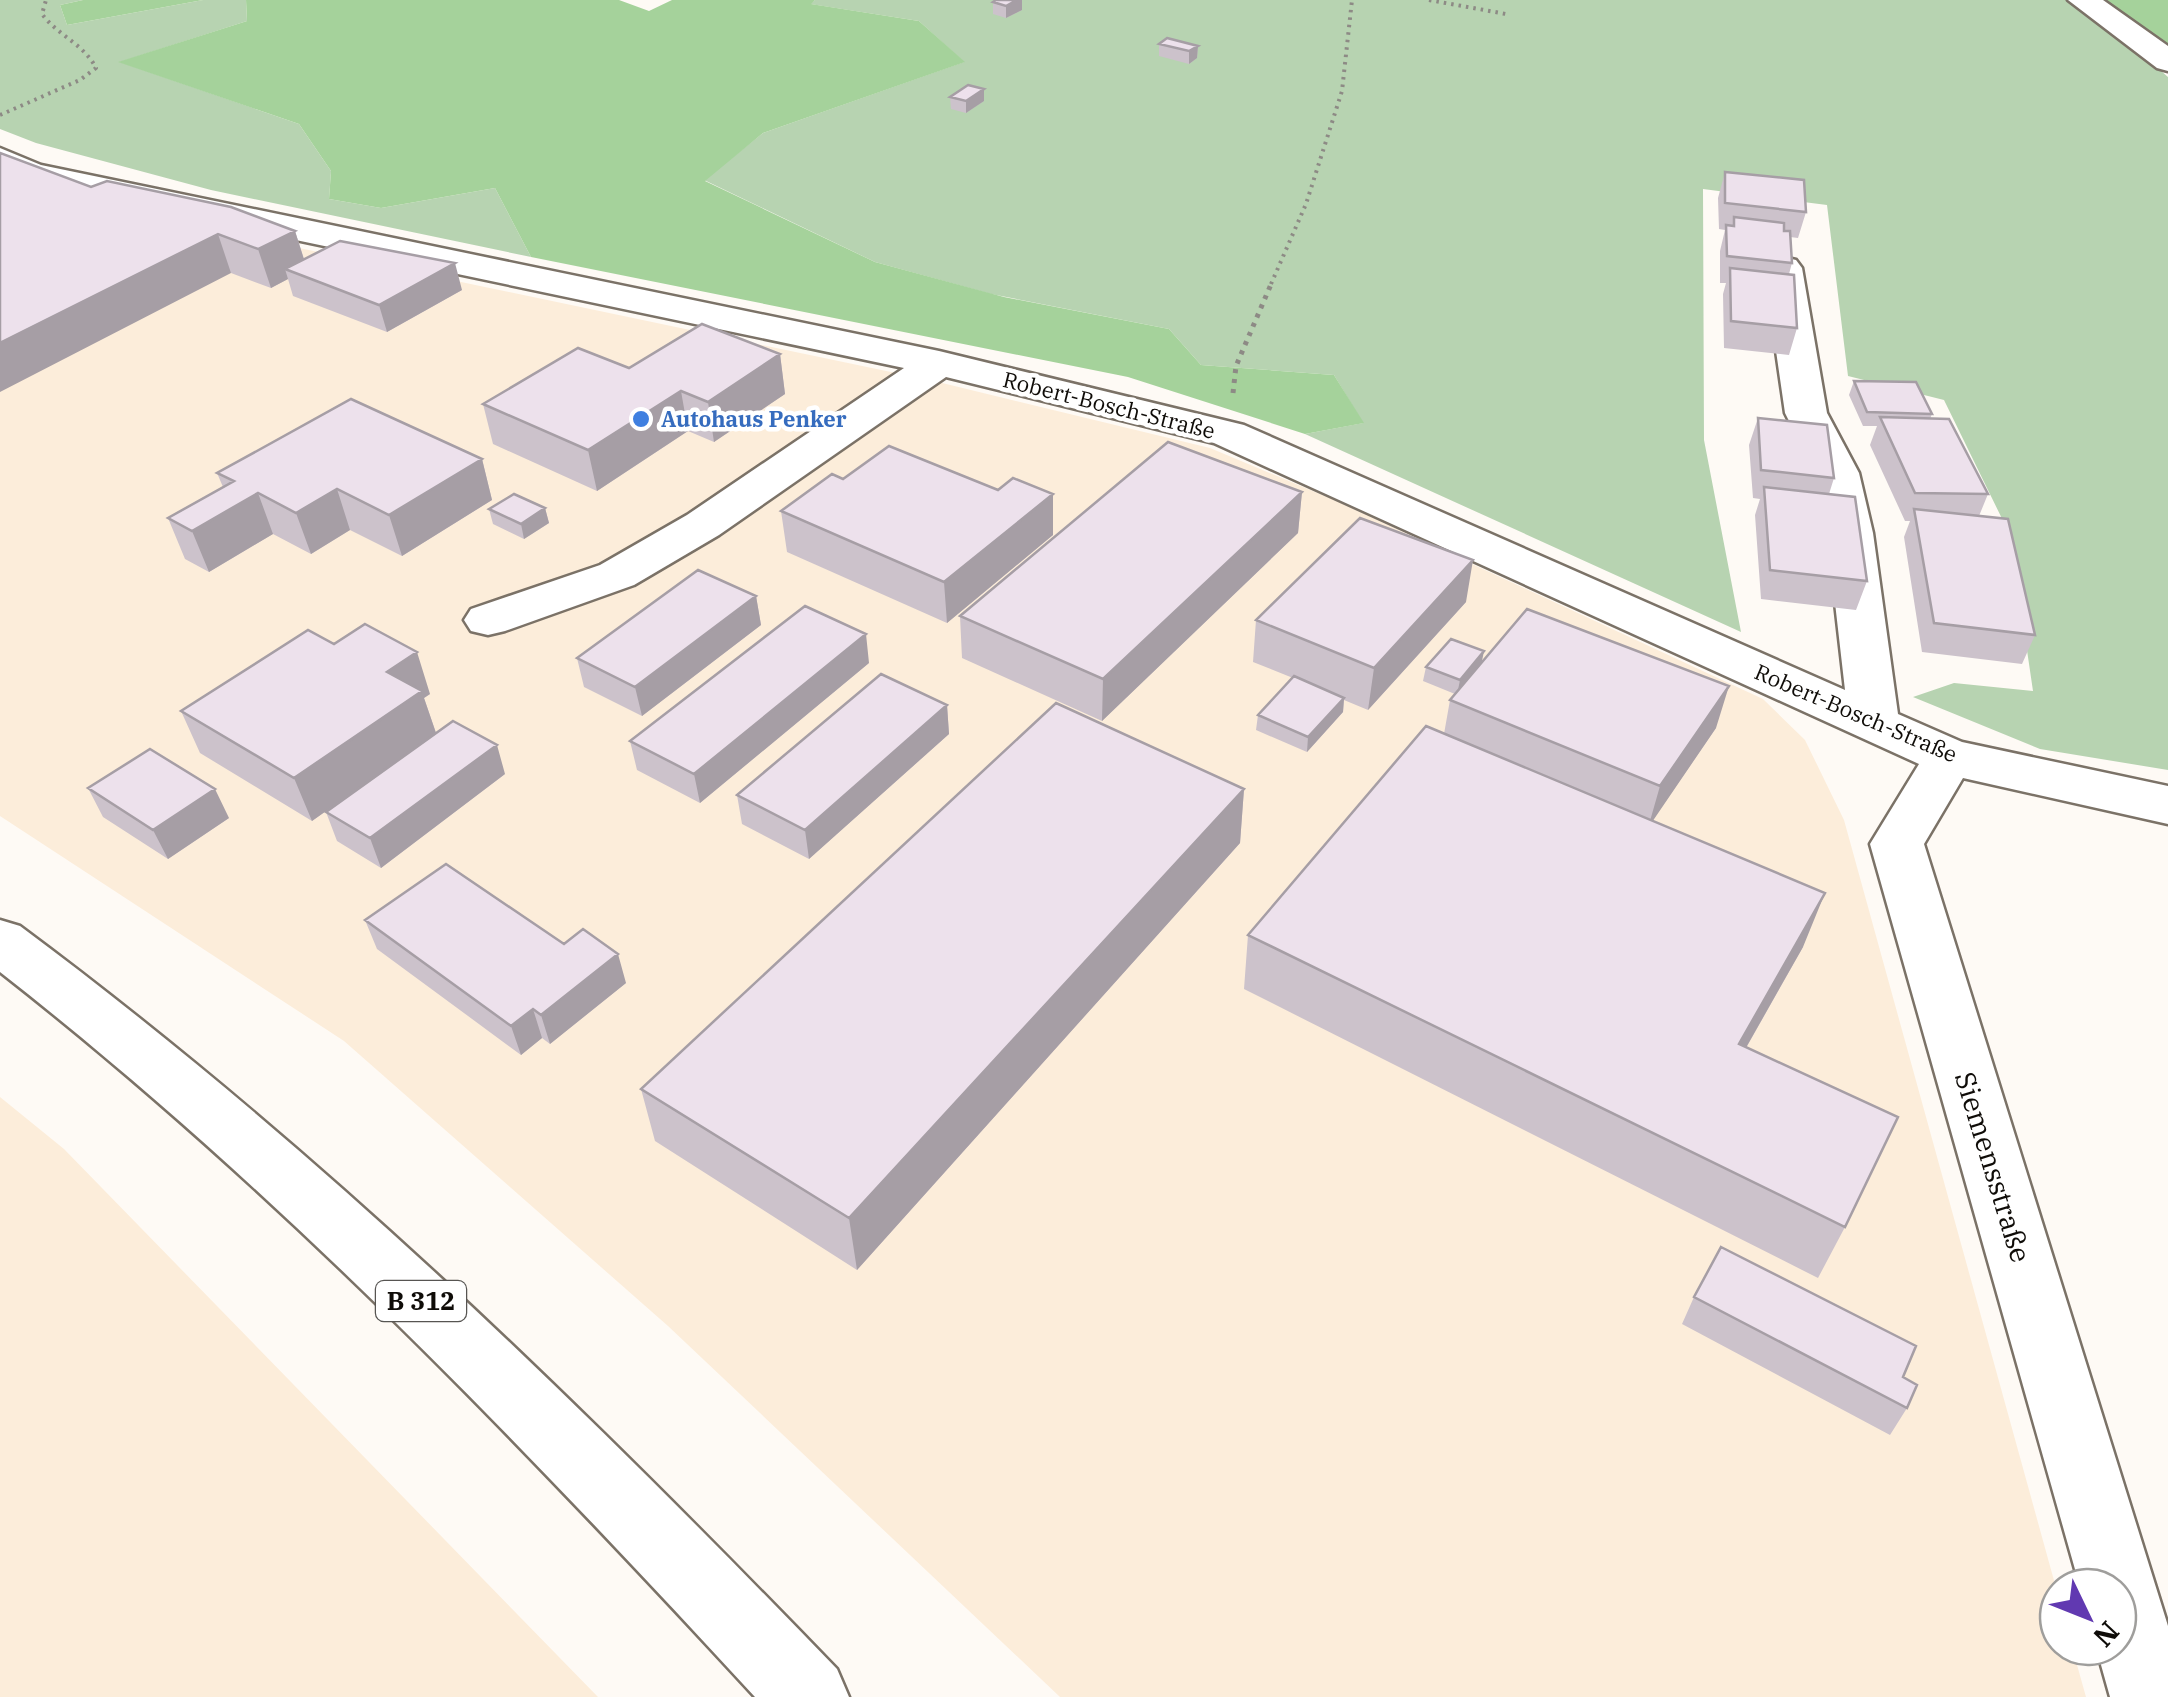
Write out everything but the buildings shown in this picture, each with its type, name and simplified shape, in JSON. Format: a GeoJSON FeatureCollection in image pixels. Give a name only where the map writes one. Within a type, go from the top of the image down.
{"type":"FeatureCollection","features":[{"type":"Feature","properties":{"kind":"main road"},"geometry":{"type":"LineString","coordinates":[[2083,0],[2168,62]]}},
{"type":"Feature","properties":{"kind":"main road","name":"Robert-Bosch-Straße"},"geometry":{"type":"LineString","coordinates":[[0,158],[30,173],[939,364],[1229,434],[1948,756],[2168,804]]}},
{"type":"Feature","properties":{"kind":"main road"},"geometry":{"type":"LineString","coordinates":[[1779,245],[1806,413],[1837,472],[1850,532],[1874,724]]}},
{"type":"Feature","properties":{"kind":"main road"},"geometry":{"type":"LineString","coordinates":[[488,620],[617,575],[703,525],[939,364]]}},
{"type":"Feature","properties":{"kind":"main road","name":"Siemensstraße"},"geometry":{"type":"LineString","coordinates":[[1948,756],[1897,844],[2112,1567]]}},
{"type":"Feature","properties":{"kind":"main road","name":"B 312"},"geometry":{"type":"LineString","coordinates":[[0,941],[158,1066],[302,1188],[608,1483],[809,1697]]}},
{"type":"Feature","properties":{"kind":"main road","name":"Siemensstraße"},"geometry":{"type":"LineString","coordinates":[[2138,1656],[2150,1697]]}},
{"type":"Feature","properties":{"kind":"path"},"geometry":{"type":"LineString","coordinates":[[0,116],[80,80],[96,68],[92,57],[52,31],[42,14],[46,0]]}},
{"type":"Feature","properties":{"kind":"path"},"geometry":{"type":"LineString","coordinates":[[1229,434],[1236,366],[1306,204],[1342,92],[1352,0]]}},
{"type":"Feature","properties":{"kind":"path"},"geometry":{"type":"LineString","coordinates":[[1430,0],[1506,14]]}},
{"type":"Feature","properties":{"kind":"shaded area"},"geometry":{"type":"Polygon","coordinates":[[[0,180],[27,191],[934,381],[1210,448],[1332,499],[1763,699],[1805,740],[1844,820],[2050,1567],[2038,1567],[2038,1667],[2078,1667],[2086,1697],[1060,1697],[668,1326],[344,1041],[0,816],[0,180]]]}},
{"type":"Feature","properties":{"kind":"shaded area"},"geometry":{"type":"Polygon","coordinates":[[[0,1097],[64,1149],[598,1697],[0,1697],[0,1097]]]}},
{"type":"Feature","properties":{"kind":"green space"},"geometry":{"type":"Polygon","coordinates":[[[0,0],[83,0],[60,5],[67,25],[203,0],[246,0],[247,21],[120,62],[299,124],[331,171],[329,199],[381,208],[495,188],[531,257],[211,190],[36,143],[0,129],[0,0]]]}},
{"type":"Feature","properties":{"kind":"green space"},"geometry":{"type":"Polygon","coordinates":[[[83,0],[203,0],[67,25],[60,5],[83,0]]]}},
{"type":"Feature","properties":{"kind":"green space"},"geometry":{"type":"Polygon","coordinates":[[[246,0],[619,0],[649,11],[672,0],[815,0],[811,4],[919,21],[965,62],[763,133],[705,181],[875,262],[1004,297],[1169,329],[1201,365],[1334,375],[1364,423],[1305,434],[1128,377],[531,257],[495,188],[381,208],[329,199],[331,171],[299,124],[118,62],[247,21],[246,0]]]}},
{"type":"Feature","properties":{"kind":"green space"},"geometry":{"type":"Polygon","coordinates":[[[815,0],[2079,0],[2168,77],[2168,770],[2040,749],[1913,697],[1954,683],[2033,691],[2010,535],[1944,400],[1848,376],[1827,205],[1703,189],[1704,440],[1741,632],[1305,434],[1363,423],[1334,375],[1201,365],[1169,329],[991,294],[875,262],[704,180],[763,133],[964,62],[919,21],[810,4],[815,0]]]}},
{"type":"Feature","properties":{"kind":"green space"},"geometry":{"type":"Polygon","coordinates":[[[2091,0],[2168,0],[2168,57],[2091,0]]]}},
{"type":"Feature","properties":{"kind":"place","name":"Autohaus Penker"},"geometry":{"type":"Point","coordinates":[641,419]}}]}
